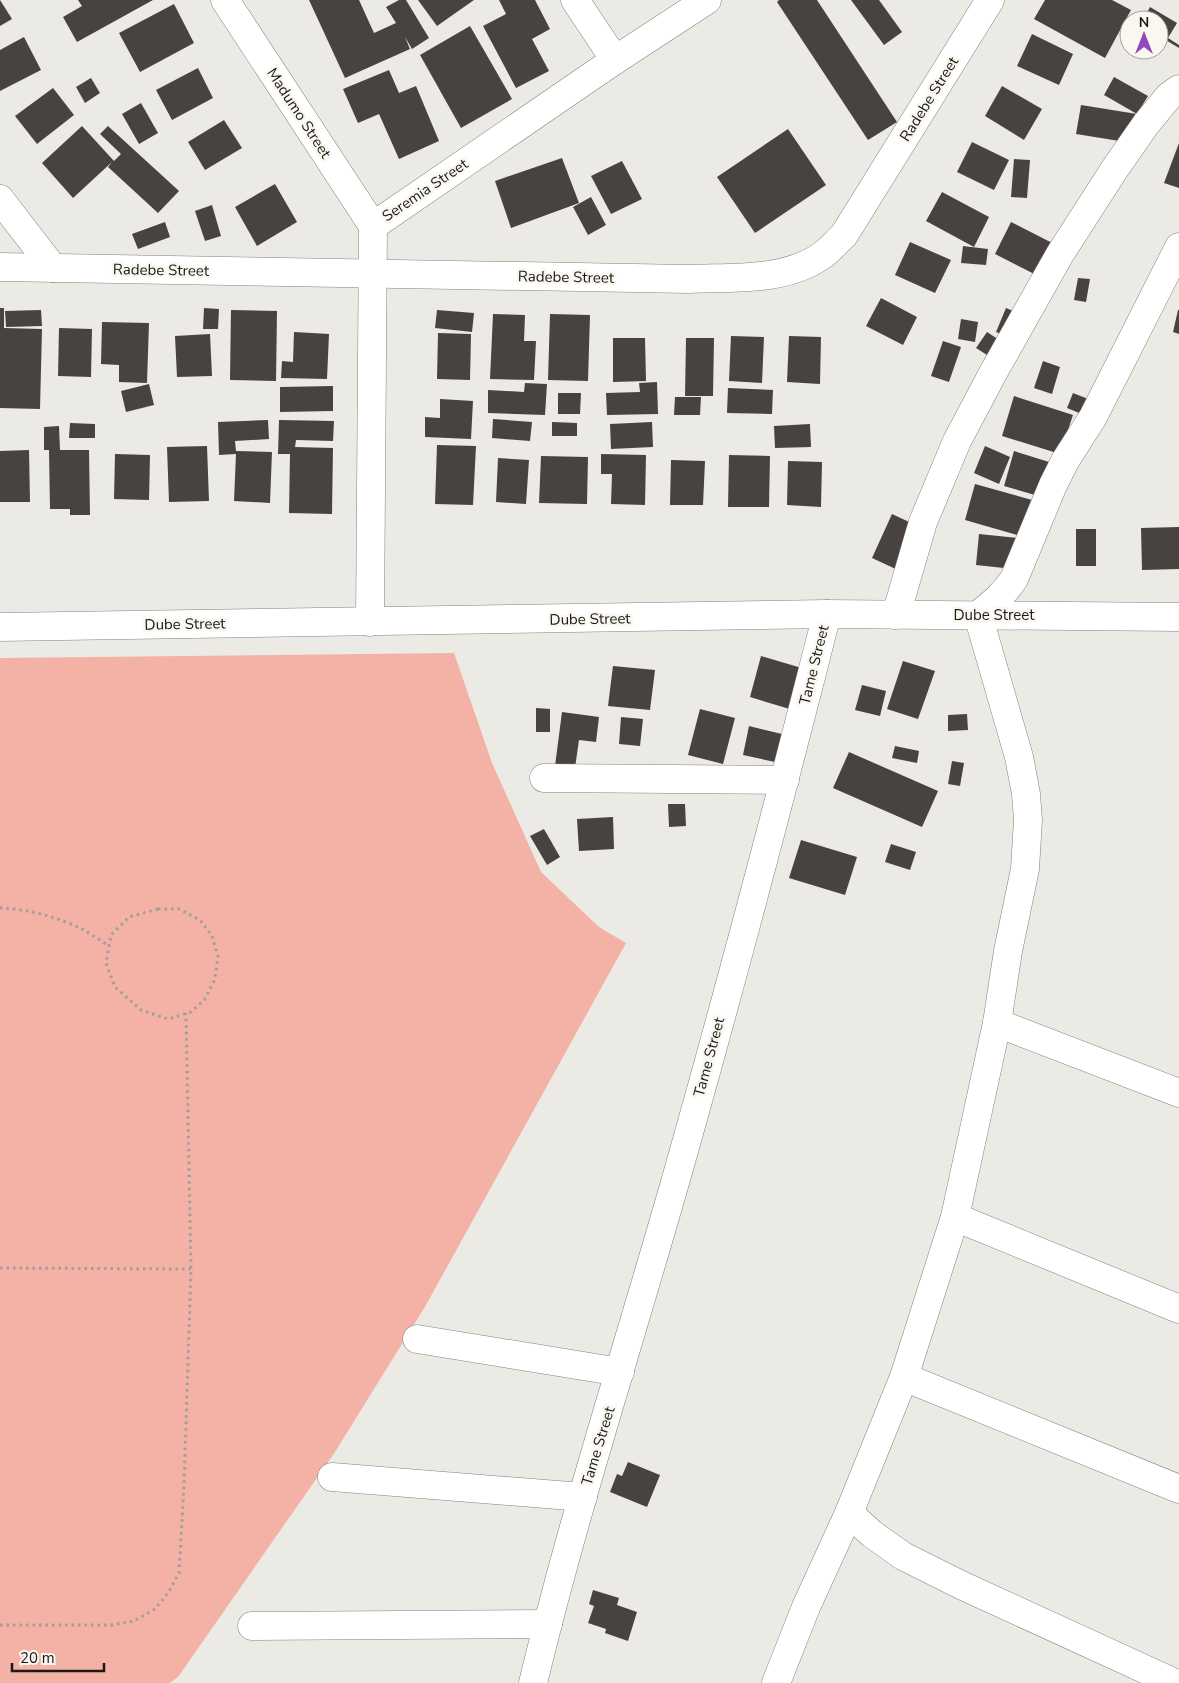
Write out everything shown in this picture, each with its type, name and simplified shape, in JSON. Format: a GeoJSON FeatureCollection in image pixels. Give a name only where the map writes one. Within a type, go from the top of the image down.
{"type":"FeatureCollection","features":[{"type":"Feature","properties":{"kind":"street","name":"Madumo Street"},"geometry":{"type":"LineString","coordinates":[[225,0],[373,226]]}},
{"type":"Feature","properties":{"kind":"street"},"geometry":{"type":"LineString","coordinates":[[575,0],[615,60]]}},
{"type":"Feature","properties":{"kind":"street","name":"Seremia Street"},"geometry":{"type":"LineString","coordinates":[[370,622],[373,226],[615,60],[707,0]]}},
{"type":"Feature","properties":{"kind":"street","name":"Radebe Street"},"geometry":{"type":"LineString","coordinates":[[0,267],[689,278],[755,276],[786,272],[824,254],[844,235],[990,0]]}},
{"type":"Feature","properties":{"kind":"street"},"geometry":{"type":"LineString","coordinates":[[896,615],[922,522],[957,441],[993,373],[1060,254],[1114,170],[1168,96],[1179,89]]}},
{"type":"Feature","properties":{"kind":"street"},"geometry":{"type":"LineString","coordinates":[[0,198],[53,268]]}},
{"type":"Feature","properties":{"kind":"street"},"geometry":{"type":"LineString","coordinates":[[776,1683],[806,1607],[849,1512],[904,1377],[955,1217],[997,1023],[1008,951],[1025,869],[1028,820],[1026,794],[1019,757],[978,615],[995,602],[1014,579],[1053,485],[1093,417],[1179,247]]}},
{"type":"Feature","properties":{"kind":"street","name":"Dube Street"},"geometry":{"type":"LineString","coordinates":[[0,627],[827,614],[1179,617]]}},
{"type":"Feature","properties":{"kind":"street","name":"Tame Street"},"geometry":{"type":"LineString","coordinates":[[533,1683],[583,1496],[676,1178],[785,780],[827,614]]}},
{"type":"Feature","properties":{"kind":"street"},"geometry":{"type":"LineString","coordinates":[[544,778],[785,780]]}},
{"type":"Feature","properties":{"kind":"street"},"geometry":{"type":"LineString","coordinates":[[997,1023],[1179,1093]]}},
{"type":"Feature","properties":{"kind":"street"},"geometry":{"type":"LineString","coordinates":[[955,1217],[1179,1309]]}},
{"type":"Feature","properties":{"kind":"street"},"geometry":{"type":"LineString","coordinates":[[417,1339],[620,1372]]}},
{"type":"Feature","properties":{"kind":"street"},"geometry":{"type":"LineString","coordinates":[[904,1377],[1179,1488]]}},
{"type":"Feature","properties":{"kind":"street","name":"Tame Street"},"geometry":{"type":"LineString","coordinates":[[332,1477],[583,1496]]}},
{"type":"Feature","properties":{"kind":"street"},"geometry":{"type":"LineString","coordinates":[[849,1512],[872,1534],[903,1556],[961,1585],[1174,1683]]}},
{"type":"Feature","properties":{"kind":"street"},"geometry":{"type":"LineString","coordinates":[[252,1626],[548,1624]]}},
{"type":"Feature","properties":{"kind":"path"},"geometry":{"type":"LineString","coordinates":[[0,908],[17,908],[54,918],[82,929],[109,946]]}},
{"type":"Feature","properties":{"kind":"path"},"geometry":{"type":"LineString","coordinates":[[158,909],[179,909],[200,920],[212,936],[218,957],[215,979],[204,999],[191,1012],[186,1013],[168,1019],[140,1010],[116,987],[106,963],[111,935],[129,917],[158,909]]}},
{"type":"Feature","properties":{"kind":"path"},"geometry":{"type":"LineString","coordinates":[[0,1625],[111,1625],[134,1621],[155,1609],[172,1587],[179,1573],[184,1486],[191,1269],[186,1013]]}},
{"type":"Feature","properties":{"kind":"path"},"geometry":{"type":"LineString","coordinates":[[0,1268],[191,1269]]}},
{"type":"Feature","properties":{"kind":"shaded area"},"geometry":{"type":"Polygon","coordinates":[[[454,653],[492,763],[541,872],[599,927],[626,943],[426,1305],[335,1452],[178,1677],[170,1683],[0,1683],[0,658],[454,653]]]}},
{"type":"Feature","properties":{"kind":"building"},"geometry":{"type":"Polygon","coordinates":[[[0,0],[12,19],[0,26],[0,0]]]}},
{"type":"Feature","properties":{"kind":"building"},"geometry":{"type":"Polygon","coordinates":[[[78,0],[153,0],[77,42],[63,17],[82,6],[78,0]]]}},
{"type":"Feature","properties":{"kind":"building"},"geometry":{"type":"Polygon","coordinates":[[[309,0],[359,0],[374,33],[396,23],[386,7],[399,0],[406,0],[429,38],[412,49],[405,37],[410,49],[345,78],[309,0]]]}},
{"type":"Feature","properties":{"kind":"building"},"geometry":{"type":"Polygon","coordinates":[[[418,0],[474,0],[437,26],[418,0]]]}},
{"type":"Feature","properties":{"kind":"building"},"geometry":{"type":"Polygon","coordinates":[[[499,0],[535,0],[550,29],[532,39],[549,71],[516,88],[483,26],[506,14],[499,0]]]}},
{"type":"Feature","properties":{"kind":"building"},"geometry":{"type":"Polygon","coordinates":[[[779,0],[817,0],[897,122],[868,140],[777,2],[779,0]]]}},
{"type":"Feature","properties":{"kind":"building"},"geometry":{"type":"Polygon","coordinates":[[[851,0],[879,0],[902,32],[884,45],[851,0]]]}},
{"type":"Feature","properties":{"kind":"building"},"geometry":{"type":"Polygon","coordinates":[[[1045,0],[1112,0],[1131,10],[1119,10],[1119,32],[1105,58],[1034,19],[1045,0]]]}},
{"type":"Feature","properties":{"kind":"building"},"geometry":{"type":"Polygon","coordinates":[[[174,4],[194,43],[140,72],[119,33],[174,4]]]}},
{"type":"Feature","properties":{"kind":"building"},"geometry":{"type":"Polygon","coordinates":[[[1169,18],[1177,23],[1169,36],[1169,18]]]}},
{"type":"Feature","properties":{"kind":"building"},"geometry":{"type":"Polygon","coordinates":[[[470,26],[512,99],[461,128],[420,55],[470,26]]]}},
{"type":"Feature","properties":{"kind":"building"},"geometry":{"type":"Polygon","coordinates":[[[1032,34],[1073,54],[1059,85],[1017,66],[1032,34]]]}},
{"type":"Feature","properties":{"kind":"building"},"geometry":{"type":"Polygon","coordinates":[[[24,37],[41,70],[0,91],[0,50],[24,37]]]}},
{"type":"Feature","properties":{"kind":"building"},"geometry":{"type":"Polygon","coordinates":[[[1169,39],[1179,45],[1179,48],[1169,42],[1169,39]]]}},
{"type":"Feature","properties":{"kind":"building"},"geometry":{"type":"Polygon","coordinates":[[[198,68],[213,98],[172,120],[156,90],[198,68]]]}},
{"type":"Feature","properties":{"kind":"building"},"geometry":{"type":"Polygon","coordinates":[[[389,70],[399,93],[416,86],[439,141],[399,159],[379,114],[358,123],[343,89],[389,70]]]}},
{"type":"Feature","properties":{"kind":"building"},"geometry":{"type":"Polygon","coordinates":[[[1114,77],[1148,96],[1137,114],[1104,95],[1114,77]]]}},
{"type":"Feature","properties":{"kind":"building"},"geometry":{"type":"Polygon","coordinates":[[[91,78],[100,93],[85,103],[76,87],[91,78]]]}},
{"type":"Feature","properties":{"kind":"building"},"geometry":{"type":"Polygon","coordinates":[[[1002,86],[1042,109],[1024,140],[985,116],[1002,86]]]}},
{"type":"Feature","properties":{"kind":"building"},"geometry":{"type":"Polygon","coordinates":[[[53,88],[74,115],[37,144],[15,116],[53,88]]]}},
{"type":"Feature","properties":{"kind":"building"},"geometry":{"type":"Polygon","coordinates":[[[141,103],[158,133],[139,144],[122,114],[141,103]]]}},
{"type":"Feature","properties":{"kind":"building"},"geometry":{"type":"Polygon","coordinates":[[[1081,105],[1137,114],[1132,143],[1076,134],[1081,105]]]}},
{"type":"Feature","properties":{"kind":"building"},"geometry":{"type":"Polygon","coordinates":[[[224,120],[242,148],[205,170],[188,142],[224,120]]]}},
{"type":"Feature","properties":{"kind":"building"},"geometry":{"type":"Polygon","coordinates":[[[82,126],[114,161],[121,154],[100,134],[108,126],[179,191],[158,213],[108,167],[112,162],[73,198],[42,163],[82,126]]]}},
{"type":"Feature","properties":{"kind":"building"},"geometry":{"type":"Polygon","coordinates":[[[788,129],[826,185],[755,233],[717,177],[788,129]]]}},
{"type":"Feature","properties":{"kind":"building"},"geometry":{"type":"Polygon","coordinates":[[[972,142],[1009,160],[994,190],[957,172],[972,142]]]}},
{"type":"Feature","properties":{"kind":"building"},"geometry":{"type":"Polygon","coordinates":[[[1179,143],[1179,188],[1164,183],[1179,143]]]}},
{"type":"Feature","properties":{"kind":"building"},"geometry":{"type":"Polygon","coordinates":[[[562,158],[579,203],[511,228],[495,181],[562,158]]]}},
{"type":"Feature","properties":{"kind":"building"},"geometry":{"type":"Polygon","coordinates":[[[1014,159],[1030,160],[1027,198],[1011,197],[1014,159]]]}},
{"type":"Feature","properties":{"kind":"building"},"geometry":{"type":"Polygon","coordinates":[[[622,161],[642,199],[611,214],[591,176],[622,161]]]}},
{"type":"Feature","properties":{"kind":"building"},"geometry":{"type":"Polygon","coordinates":[[[275,184],[297,222],[257,246],[235,207],[275,184]]]}},
{"type":"Feature","properties":{"kind":"building"},"geometry":{"type":"Polygon","coordinates":[[[942,192],[989,217],[974,247],[926,221],[942,192]]]}},
{"type":"Feature","properties":{"kind":"building"},"geometry":{"type":"Polygon","coordinates":[[[591,197],[606,225],[588,235],[573,207],[591,197]]]}},
{"type":"Feature","properties":{"kind":"building"},"geometry":{"type":"Polygon","coordinates":[[[212,205],[221,236],[205,241],[195,211],[212,205]]]}},
{"type":"Feature","properties":{"kind":"building"},"geometry":{"type":"Polygon","coordinates":[[[165,222],[170,237],[138,249],[132,234],[165,222]]]}},
{"type":"Feature","properties":{"kind":"building"},"geometry":{"type":"Polygon","coordinates":[[[1011,222],[1066,250],[1050,282],[995,254],[1011,222]]]}},
{"type":"Feature","properties":{"kind":"building"},"geometry":{"type":"Polygon","coordinates":[[[910,242],[951,260],[935,293],[895,275],[910,242]]]}},
{"type":"Feature","properties":{"kind":"building"},"geometry":{"type":"Polygon","coordinates":[[[963,246],[988,249],[986,265],[961,263],[963,246]]]}},
{"type":"Feature","properties":{"kind":"building"},"geometry":{"type":"Polygon","coordinates":[[[1078,278],[1090,279],[1086,302],[1074,300],[1078,278]]]}},
{"type":"Feature","properties":{"kind":"building"},"geometry":{"type":"Polygon","coordinates":[[[881,298],[917,317],[903,345],[866,326],[881,298]]]}},
{"type":"Feature","properties":{"kind":"building"},"geometry":{"type":"Polygon","coordinates":[[[0,308],[4,308],[4,328],[42,329],[40,409],[0,408],[0,308]]]}},
{"type":"Feature","properties":{"kind":"building"},"geometry":{"type":"Polygon","coordinates":[[[204,308],[219,309],[218,329],[203,329],[204,308]]]}},
{"type":"Feature","properties":{"kind":"building"},"geometry":{"type":"Polygon","coordinates":[[[1006,308],[1025,316],[1015,339],[996,332],[1006,308]]]}},
{"type":"Feature","properties":{"kind":"building"},"geometry":{"type":"Polygon","coordinates":[[[41,310],[42,326],[6,327],[5,311],[41,310]]]}},
{"type":"Feature","properties":{"kind":"building"},"geometry":{"type":"Polygon","coordinates":[[[231,310],[277,311],[276,381],[230,380],[231,310]]]}},
{"type":"Feature","properties":{"kind":"building"},"geometry":{"type":"Polygon","coordinates":[[[437,310],[474,313],[472,332],[435,328],[437,310]]]}},
{"type":"Feature","properties":{"kind":"building"},"geometry":{"type":"Polygon","coordinates":[[[1179,310],[1179,334],[1173,332],[1179,310]]]}},
{"type":"Feature","properties":{"kind":"building"},"geometry":{"type":"Polygon","coordinates":[[[493,314],[525,315],[524,341],[536,341],[534,380],[490,379],[493,314]]]}},
{"type":"Feature","properties":{"kind":"building"},"geometry":{"type":"Polygon","coordinates":[[[550,314],[590,315],[588,381],[548,380],[550,314]]]}},
{"type":"Feature","properties":{"kind":"building"},"geometry":{"type":"Polygon","coordinates":[[[961,319],[978,322],[975,342],[958,339],[961,319]]]}},
{"type":"Feature","properties":{"kind":"building"},"geometry":{"type":"Polygon","coordinates":[[[102,322],[149,323],[147,383],[119,382],[119,365],[101,364],[102,322]]]}},
{"type":"Feature","properties":{"kind":"building"},"geometry":{"type":"Polygon","coordinates":[[[59,328],[92,329],[91,377],[58,376],[59,328]]]}},
{"type":"Feature","properties":{"kind":"building"},"geometry":{"type":"Polygon","coordinates":[[[294,332],[329,334],[327,379],[281,378],[282,361],[293,362],[294,332]]]}},
{"type":"Feature","properties":{"kind":"building"},"geometry":{"type":"Polygon","coordinates":[[[987,332],[1013,349],[1003,365],[976,348],[987,332]]]}},
{"type":"Feature","properties":{"kind":"building"},"geometry":{"type":"Polygon","coordinates":[[[438,333],[471,334],[470,380],[437,379],[438,333]]]}},
{"type":"Feature","properties":{"kind":"building"},"geometry":{"type":"Polygon","coordinates":[[[210,334],[212,376],[177,377],[175,336],[210,334]]]}},
{"type":"Feature","properties":{"kind":"building"},"geometry":{"type":"Polygon","coordinates":[[[731,336],[764,337],[762,383],[729,381],[731,336]]]}},
{"type":"Feature","properties":{"kind":"building"},"geometry":{"type":"Polygon","coordinates":[[[789,336],[821,337],[820,384],[787,382],[789,336]]]}},
{"type":"Feature","properties":{"kind":"building"},"geometry":{"type":"Polygon","coordinates":[[[613,338],[645,338],[646,381],[613,382],[613,338]]]}},
{"type":"Feature","properties":{"kind":"building"},"geometry":{"type":"Polygon","coordinates":[[[686,338],[714,338],[713,396],[685,396],[686,338]]]}},
{"type":"Feature","properties":{"kind":"building"},"geometry":{"type":"Polygon","coordinates":[[[943,341],[961,347],[949,382],[931,376],[943,341]]]}},
{"type":"Feature","properties":{"kind":"building"},"geometry":{"type":"Polygon","coordinates":[[[1043,361],[1060,367],[1052,394],[1034,388],[1043,361]]]}},
{"type":"Feature","properties":{"kind":"building"},"geometry":{"type":"Polygon","coordinates":[[[657,382],[658,414],[607,415],[606,393],[640,392],[639,383],[657,382]]]}},
{"type":"Feature","properties":{"kind":"building"},"geometry":{"type":"Polygon","coordinates":[[[525,383],[547,384],[545,415],[488,413],[488,390],[524,392],[525,383]]]}},
{"type":"Feature","properties":{"kind":"building"},"geometry":{"type":"Polygon","coordinates":[[[149,384],[154,405],[126,412],[121,391],[149,384]]]}},
{"type":"Feature","properties":{"kind":"building"},"geometry":{"type":"Polygon","coordinates":[[[333,386],[333,411],[280,412],[280,387],[333,386]]]}},
{"type":"Feature","properties":{"kind":"building"},"geometry":{"type":"Polygon","coordinates":[[[728,388],[773,390],[772,414],[727,413],[728,388]]]}},
{"type":"Feature","properties":{"kind":"building"},"geometry":{"type":"Polygon","coordinates":[[[558,393],[581,393],[580,414],[558,414],[558,393]]]}},
{"type":"Feature","properties":{"kind":"building"},"geometry":{"type":"Polygon","coordinates":[[[1073,393],[1101,404],[1094,419],[1067,408],[1073,393]]]}},
{"type":"Feature","properties":{"kind":"building"},"geometry":{"type":"Polygon","coordinates":[[[1014,396],[1073,415],[1060,454],[1002,436],[1014,396]]]}},
{"type":"Feature","properties":{"kind":"building"},"geometry":{"type":"Polygon","coordinates":[[[675,397],[701,397],[700,415],[674,415],[675,397]]]}},
{"type":"Feature","properties":{"kind":"building"},"geometry":{"type":"Polygon","coordinates":[[[440,399],[473,401],[471,439],[425,437],[425,417],[440,418],[440,399]]]}},
{"type":"Feature","properties":{"kind":"building"},"geometry":{"type":"Polygon","coordinates":[[[493,419],[532,422],[530,441],[492,438],[493,419]]]}},
{"type":"Feature","properties":{"kind":"building"},"geometry":{"type":"Polygon","coordinates":[[[268,420],[269,439],[235,441],[236,451],[272,452],[270,503],[234,501],[236,454],[219,455],[218,422],[268,420]]]}},
{"type":"Feature","properties":{"kind":"building"},"geometry":{"type":"Polygon","coordinates":[[[279,420],[334,421],[333,441],[296,440],[295,447],[333,448],[332,514],[289,513],[290,454],[278,454],[279,420]]]}},
{"type":"Feature","properties":{"kind":"building"},"geometry":{"type":"Polygon","coordinates":[[[552,422],[577,423],[577,436],[552,436],[552,422]]]}},
{"type":"Feature","properties":{"kind":"building"},"geometry":{"type":"Polygon","coordinates":[[[652,422],[653,447],[611,449],[610,424],[652,422]]]}},
{"type":"Feature","properties":{"kind":"building"},"geometry":{"type":"Polygon","coordinates":[[[70,423],[95,424],[95,438],[69,438],[70,423]]]}},
{"type":"Feature","properties":{"kind":"building"},"geometry":{"type":"Polygon","coordinates":[[[810,424],[811,447],[775,448],[774,426],[810,424]]]}},
{"type":"Feature","properties":{"kind":"building"},"geometry":{"type":"Polygon","coordinates":[[[59,426],[60,450],[89,450],[90,515],[70,515],[70,509],[50,509],[49,450],[44,450],[44,427],[59,426]]]}},
{"type":"Feature","properties":{"kind":"building"},"geometry":{"type":"Polygon","coordinates":[[[437,445],[476,446],[473,505],[435,504],[437,445]]]}},
{"type":"Feature","properties":{"kind":"building"},"geometry":{"type":"Polygon","coordinates":[[[207,446],[209,501],[169,502],[167,447],[207,446]]]}},
{"type":"Feature","properties":{"kind":"building"},"geometry":{"type":"Polygon","coordinates":[[[985,446],[1010,457],[999,484],[974,473],[985,446]]]}},
{"type":"Feature","properties":{"kind":"building"},"geometry":{"type":"Polygon","coordinates":[[[29,450],[30,502],[0,502],[0,451],[29,450]]]}},
{"type":"Feature","properties":{"kind":"building"},"geometry":{"type":"Polygon","coordinates":[[[1014,451],[1062,466],[1052,500],[1004,486],[1014,451]]]}},
{"type":"Feature","properties":{"kind":"building"},"geometry":{"type":"Polygon","coordinates":[[[115,454],[150,455],[149,500],[114,499],[115,454]]]}},
{"type":"Feature","properties":{"kind":"building"},"geometry":{"type":"Polygon","coordinates":[[[601,454],[646,455],[645,505],[611,504],[612,474],[601,474],[601,454]]]}},
{"type":"Feature","properties":{"kind":"building"},"geometry":{"type":"Polygon","coordinates":[[[729,455],[770,456],[769,507],[728,507],[729,455]]]}},
{"type":"Feature","properties":{"kind":"building"},"geometry":{"type":"Polygon","coordinates":[[[541,456],[588,457],[587,504],[539,503],[541,456]]]}},
{"type":"Feature","properties":{"kind":"building"},"geometry":{"type":"Polygon","coordinates":[[[498,458],[529,460],[526,504],[496,502],[498,458]]]}},
{"type":"Feature","properties":{"kind":"building"},"geometry":{"type":"Polygon","coordinates":[[[671,460],[705,461],[703,505],[670,505],[671,460]]]}},
{"type":"Feature","properties":{"kind":"building"},"geometry":{"type":"Polygon","coordinates":[[[788,461],[822,462],[821,507],[787,505],[788,461]]]}},
{"type":"Feature","properties":{"kind":"building"},"geometry":{"type":"Polygon","coordinates":[[[975,484],[1032,500],[1021,536],[965,520],[975,484]]]}},
{"type":"Feature","properties":{"kind":"building"},"geometry":{"type":"Polygon","coordinates":[[[892,514],[920,527],[900,571],[872,558],[892,514]]]}},
{"type":"Feature","properties":{"kind":"building"},"geometry":{"type":"Polygon","coordinates":[[[1179,527],[1179,569],[1142,570],[1141,528],[1179,527]]]}},
{"type":"Feature","properties":{"kind":"building"},"geometry":{"type":"Polygon","coordinates":[[[1076,529],[1096,529],[1096,566],[1076,566],[1076,529]]]}},
{"type":"Feature","properties":{"kind":"building"},"geometry":{"type":"Polygon","coordinates":[[[979,534],[1027,539],[1023,570],[976,565],[979,534]]]}},
{"type":"Feature","properties":{"kind":"building"},"geometry":{"type":"Polygon","coordinates":[[[761,656],[805,669],[793,710],[750,697],[761,656]]]}},
{"type":"Feature","properties":{"kind":"building"},"geometry":{"type":"Polygon","coordinates":[[[903,661],[935,671],[918,719],[887,709],[903,661]]]}},
{"type":"Feature","properties":{"kind":"building"},"geometry":{"type":"Polygon","coordinates":[[[613,666],[655,670],[650,710],[608,706],[613,666]]]}},
{"type":"Feature","properties":{"kind":"building"},"geometry":{"type":"Polygon","coordinates":[[[862,685],[886,691],[880,716],[855,710],[862,685]]]}},
{"type":"Feature","properties":{"kind":"building"},"geometry":{"type":"Polygon","coordinates":[[[536,708],[550,709],[550,732],[536,732],[536,708]]]}},
{"type":"Feature","properties":{"kind":"building"},"geometry":{"type":"Polygon","coordinates":[[[700,709],[735,718],[723,764],[688,755],[700,709]]]}},
{"type":"Feature","properties":{"kind":"building"},"geometry":{"type":"Polygon","coordinates":[[[562,712],[599,717],[596,742],[579,740],[575,768],[555,766],[562,712]]]}},
{"type":"Feature","properties":{"kind":"building"},"geometry":{"type":"Polygon","coordinates":[[[967,714],[968,730],[948,731],[948,715],[967,714]]]}},
{"type":"Feature","properties":{"kind":"building"},"geometry":{"type":"Polygon","coordinates":[[[621,717],[643,719],[640,746],[619,744],[621,717]]]}},
{"type":"Feature","properties":{"kind":"building"},"geometry":{"type":"Polygon","coordinates":[[[749,726],[782,734],[775,762],[743,755],[749,726]]]}},
{"type":"Feature","properties":{"kind":"building"},"geometry":{"type":"Polygon","coordinates":[[[895,746],[919,751],[917,763],[892,758],[895,746]]]}},
{"type":"Feature","properties":{"kind":"building"},"geometry":{"type":"Polygon","coordinates":[[[849,752],[938,791],[922,827],[833,788],[849,752]]]}},
{"type":"Feature","properties":{"kind":"building"},"geometry":{"type":"Polygon","coordinates":[[[952,761],[964,763],[960,786],[948,784],[952,761]]]}},
{"type":"Feature","properties":{"kind":"building"},"geometry":{"type":"Polygon","coordinates":[[[668,804],[685,804],[686,826],[669,827],[668,804]]]}},
{"type":"Feature","properties":{"kind":"building"},"geometry":{"type":"Polygon","coordinates":[[[613,817],[614,849],[579,851],[577,819],[613,817]]]}},
{"type":"Feature","properties":{"kind":"building"},"geometry":{"type":"Polygon","coordinates":[[[544,829],[560,857],[547,865],[530,836],[544,829]]]}},
{"type":"Feature","properties":{"kind":"building"},"geometry":{"type":"Polygon","coordinates":[[[801,840],[857,857],[845,895],[789,878],[801,840]]]}},
{"type":"Feature","properties":{"kind":"building"},"geometry":{"type":"Polygon","coordinates":[[[891,844],[916,852],[910,870],[885,862],[891,844]]]}},
{"type":"Feature","properties":{"kind":"building"},"geometry":{"type":"Polygon","coordinates":[[[628,1462],[660,1475],[647,1507],[610,1492],[617,1474],[622,1476],[628,1462]]]}},
{"type":"Feature","properties":{"kind":"building"},"geometry":{"type":"Polygon","coordinates":[[[593,1590],[619,1598],[617,1605],[637,1612],[628,1641],[605,1633],[606,1629],[588,1623],[594,1606],[589,1604],[593,1590]]]}}]}
